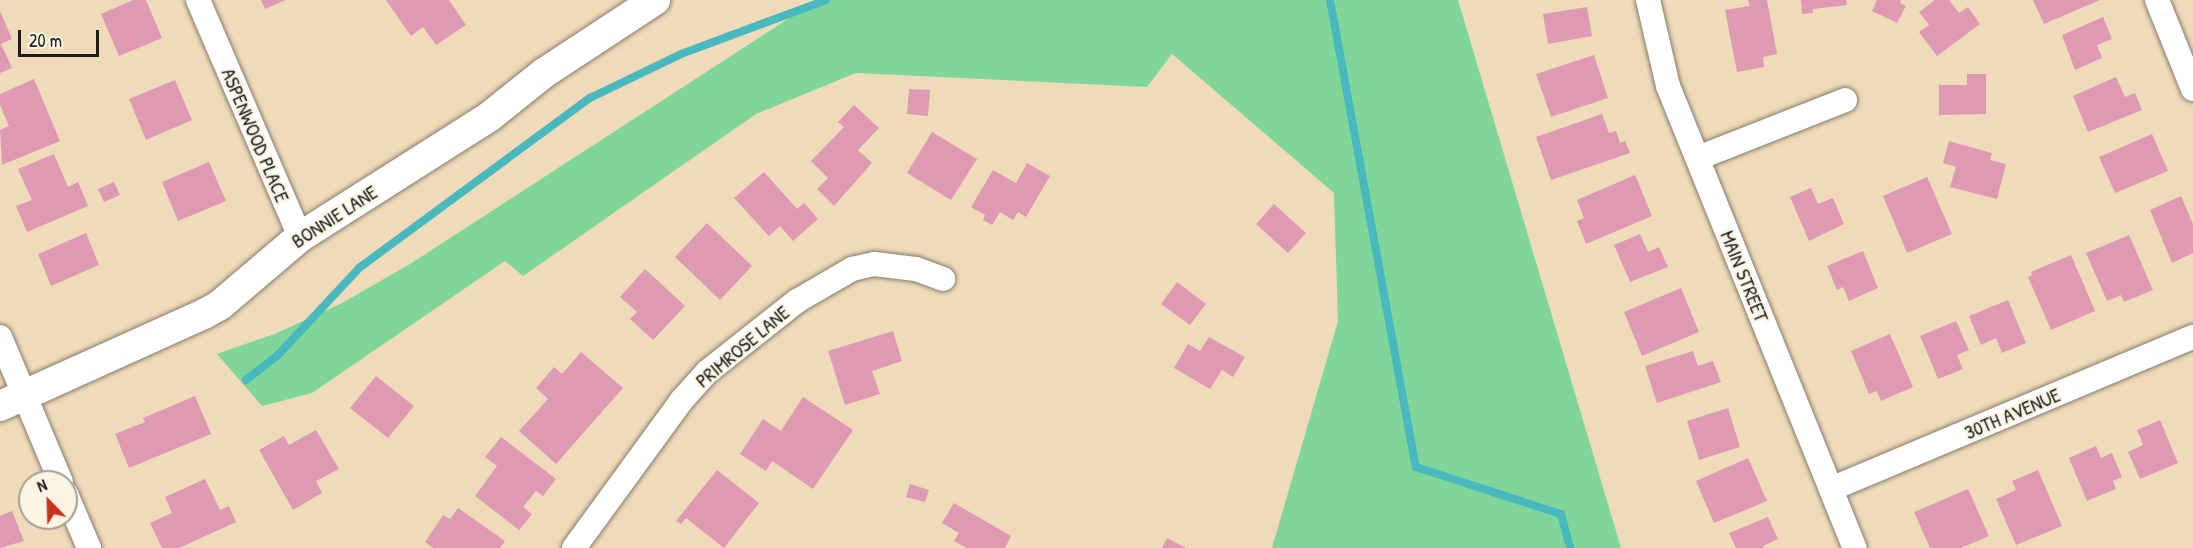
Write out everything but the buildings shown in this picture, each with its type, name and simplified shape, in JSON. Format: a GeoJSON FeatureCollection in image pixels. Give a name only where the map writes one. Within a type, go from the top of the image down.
{"type":"FeatureCollection","features":[{"type":"Feature","properties":{"kind":"street","name":"ASPENWOOD PLACE"},"geometry":{"type":"LineString","coordinates":[[198,0],[300,237]]}},
{"type":"Feature","properties":{"kind":"street","name":"BONNIE LANE"},"geometry":{"type":"LineString","coordinates":[[12,400],[204,314],[233,294],[300,237],[489,117],[544,73],[655,0]]}},
{"type":"Feature","properties":{"kind":"street","name":"MAIN STREET"},"geometry":{"type":"LineString","coordinates":[[1648,0],[1668,86],[1855,548]]}},
{"type":"Feature","properties":{"kind":"street"},"geometry":{"type":"LineString","coordinates":[[2157,0],[2193,89]]}},
{"type":"Feature","properties":{"kind":"street"},"geometry":{"type":"LineString","coordinates":[[1698,158],[1845,100]]}},
{"type":"Feature","properties":{"kind":"street","name":"PRIMROSE LANE"},"geometry":{"type":"LineString","coordinates":[[574,548],[681,400],[707,372],[797,301],[852,269],[874,264],[916,269],[943,279]]}},
{"type":"Feature","properties":{"kind":"street"},"geometry":{"type":"LineString","coordinates":[[0,337],[12,400],[54,470]]}},
{"type":"Feature","properties":{"kind":"street","name":"30TH AVENUE"},"geometry":{"type":"LineString","coordinates":[[1831,489],[2193,337]]}},
{"type":"Feature","properties":{"kind":"street"},"geometry":{"type":"LineString","coordinates":[[78,522],[89,548]]}},
{"type":"Feature","properties":{"kind":"green space"},"geometry":{"type":"Polygon","coordinates":[[[817,0],[1458,0],[1621,548],[1272,548],[1338,321],[1334,193],[1172,54],[1147,87],[856,73],[756,114],[523,276],[505,261],[312,393],[262,406],[217,354],[277,333],[342,303],[410,264],[817,0]]]}},
{"type":"Feature","properties":{"kind":"waterway"},"geometry":{"type":"LineString","coordinates":[[246,380],[278,355],[359,268],[590,98],[681,54],[826,0]]}},
{"type":"Feature","properties":{"kind":"waterway"},"geometry":{"type":"LineString","coordinates":[[1330,0],[1416,467],[1561,514],[1570,548]]}}]}
